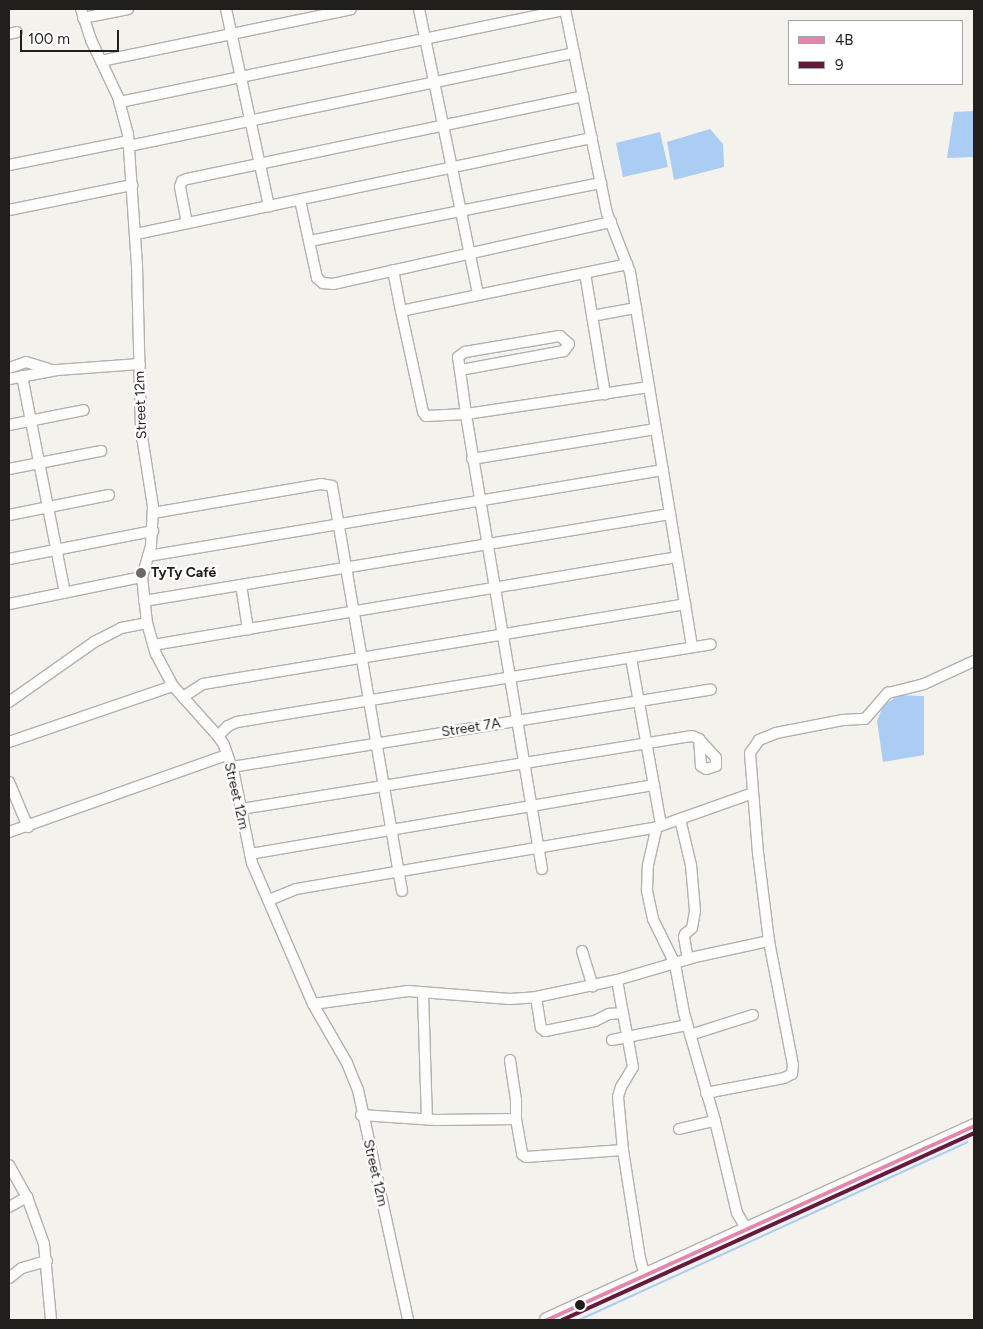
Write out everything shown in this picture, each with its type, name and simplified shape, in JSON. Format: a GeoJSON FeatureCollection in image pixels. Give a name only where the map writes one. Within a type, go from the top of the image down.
{"type":"FeatureCollection","features":[{"type":"Feature","properties":{"kind":"highway"},"geometry":{"type":"LineString","coordinates":[[547,1320],[642,1269],[747,1230],[974,1126]]}},
{"type":"Feature","properties":{"kind":"street"},"geometry":{"type":"LineString","coordinates":[[82,13],[128,9]]}},
{"type":"Feature","properties":{"kind":"street"},"geometry":{"type":"LineString","coordinates":[[226,9],[270,206]]}},
{"type":"Feature","properties":{"kind":"street"},"geometry":{"type":"LineString","coordinates":[[101,61],[351,9]]}},
{"type":"Feature","properties":{"kind":"street"},"geometry":{"type":"LineString","coordinates":[[419,9],[478,295]]}},
{"type":"Feature","properties":{"kind":"street"},"geometry":{"type":"LineString","coordinates":[[120,102],[565,9],[601,183],[611,222],[627,264],[636,308],[692,647]]}},
{"type":"Feature","properties":{"kind":"street","name":"Street 12m"},"geometry":{"type":"LineString","coordinates":[[82,13],[120,102],[128,144],[136,234],[141,430],[152,495],[153,513],[153,531],[142,577],[147,623],[154,645],[173,686],[218,736],[227,755],[232,767],[250,854],[313,1004],[346,1063],[358,1090],[408,1320]]}},
{"type":"Feature","properties":{"kind":"street"},"geometry":{"type":"LineString","coordinates":[[9,165],[251,120],[574,53]]}},
{"type":"Feature","properties":{"kind":"street"},"geometry":{"type":"LineString","coordinates":[[187,223],[180,187],[182,181],[260,162],[583,96]]}},
{"type":"Feature","properties":{"kind":"street"},"geometry":{"type":"LineString","coordinates":[[136,234],[592,138]]}},
{"type":"Feature","properties":{"kind":"street"},"geometry":{"type":"LineString","coordinates":[[310,241],[601,183]]}},
{"type":"Feature","properties":{"kind":"street"},"geometry":{"type":"LineString","coordinates":[[9,210],[132,185]]}},
{"type":"Feature","properties":{"kind":"street"},"geometry":{"type":"LineString","coordinates":[[300,200],[310,241],[316,278],[323,284],[333,284],[611,222]]}},
{"type":"Feature","properties":{"kind":"street"},"geometry":{"type":"LineString","coordinates":[[401,311],[627,264]]}},
{"type":"Feature","properties":{"kind":"street"},"geometry":{"type":"LineString","coordinates":[[393,270],[423,412],[426,416],[466,414],[649,387]]}},
{"type":"Feature","properties":{"kind":"street"},"geometry":{"type":"LineString","coordinates":[[585,273],[605,394]]}},
{"type":"Feature","properties":{"kind":"street"},"geometry":{"type":"LineString","coordinates":[[592,316],[636,308]]}},
{"type":"Feature","properties":{"kind":"street"},"geometry":{"type":"LineString","coordinates":[[460,370],[564,351],[569,344],[560,336],[479,348],[465,352],[458,357],[472,459],[542,869]]}},
{"type":"Feature","properties":{"kind":"street"},"geometry":{"type":"LineString","coordinates":[[9,368],[26,362],[57,370]]}},
{"type":"Feature","properties":{"kind":"street"},"geometry":{"type":"LineString","coordinates":[[9,379],[57,370],[140,364]]}},
{"type":"Feature","properties":{"kind":"street"},"geometry":{"type":"LineString","coordinates":[[22,376],[65,593]]}},
{"type":"Feature","properties":{"kind":"street"},"geometry":{"type":"LineString","coordinates":[[9,425],[84,410]]}},
{"type":"Feature","properties":{"kind":"street"},"geometry":{"type":"LineString","coordinates":[[472,459],[656,429]]}},
{"type":"Feature","properties":{"kind":"street"},"geometry":{"type":"LineString","coordinates":[[9,469],[101,451]]}},
{"type":"Feature","properties":{"kind":"street"},"geometry":{"type":"LineString","coordinates":[[148,556],[663,470]]}},
{"type":"Feature","properties":{"kind":"street"},"geometry":{"type":"LineString","coordinates":[[153,513],[329,484],[332,486],[335,494],[338,525],[402,891]]}},
{"type":"Feature","properties":{"kind":"street"},"geometry":{"type":"LineString","coordinates":[[9,516],[109,495]]}},
{"type":"Feature","properties":{"kind":"street"},"geometry":{"type":"LineString","coordinates":[[144,601],[670,514]]}},
{"type":"Feature","properties":{"kind":"street"},"geometry":{"type":"LineString","coordinates":[[9,559],[153,531]]}},
{"type":"Feature","properties":{"kind":"street"},"geometry":{"type":"LineString","coordinates":[[154,645],[678,557]]}},
{"type":"Feature","properties":{"kind":"street"},"geometry":{"type":"LineString","coordinates":[[9,604],[142,577]]}},
{"type":"Feature","properties":{"kind":"street"},"geometry":{"type":"LineString","coordinates":[[241,585],[248,629]]}},
{"type":"Feature","properties":{"kind":"street"},"geometry":{"type":"LineString","coordinates":[[183,697],[203,684],[685,604]]}},
{"type":"Feature","properties":{"kind":"street"},"geometry":{"type":"LineString","coordinates":[[9,702],[94,642],[121,628],[147,623]]}},
{"type":"Feature","properties":{"kind":"street"},"geometry":{"type":"LineString","coordinates":[[218,736],[228,726],[237,722],[711,644]]}},
{"type":"Feature","properties":{"kind":"street"},"geometry":{"type":"LineString","coordinates":[[631,658],[654,785],[659,826],[648,865],[647,890],[653,920],[675,964],[689,1030],[715,1121],[737,1213],[747,1230]]}},
{"type":"Feature","properties":{"kind":"street"},"geometry":{"type":"LineString","coordinates":[[706,1093],[784,1078],[792,1074],[793,1065],[769,941],[750,753],[759,740],[785,731],[843,720],[865,719],[888,693],[924,684],[974,661]]}},
{"type":"Feature","properties":{"kind":"street"},"geometry":{"type":"LineString","coordinates":[[9,742],[173,686]]}},
{"type":"Feature","properties":{"kind":"street","name":"Street 7A"},"geometry":{"type":"LineString","coordinates":[[232,767],[711,689]]}},
{"type":"Feature","properties":{"kind":"street"},"geometry":{"type":"LineString","coordinates":[[241,809],[692,736],[699,739]]}},
{"type":"Feature","properties":{"kind":"street"},"geometry":{"type":"LineString","coordinates":[[9,832],[28,827],[227,755]]}},
{"type":"Feature","properties":{"kind":"street"},"geometry":{"type":"LineString","coordinates":[[9,782],[28,827]]}},
{"type":"Feature","properties":{"kind":"street"},"geometry":{"type":"LineString","coordinates":[[250,854],[654,785]]}},
{"type":"Feature","properties":{"kind":"street"},"geometry":{"type":"LineString","coordinates":[[270,900],[296,889],[659,826],[753,793]]}},
{"type":"Feature","properties":{"kind":"street"},"geometry":{"type":"LineString","coordinates":[[680,818],[690,865],[695,911],[692,928],[684,937],[688,959]]}},
{"type":"Feature","properties":{"kind":"street"},"geometry":{"type":"LineString","coordinates":[[313,1004],[408,991],[510,999],[536,997],[593,986],[688,959],[769,941]]}},
{"type":"Feature","properties":{"kind":"street"},"geometry":{"type":"LineString","coordinates":[[582,951],[593,986]]}},
{"type":"Feature","properties":{"kind":"street"},"geometry":{"type":"LineString","coordinates":[[617,980],[633,1067],[621,1086],[618,1097],[623,1150],[642,1269]]}},
{"type":"Feature","properties":{"kind":"street"},"geometry":{"type":"LineString","coordinates":[[423,993],[427,1119]]}},
{"type":"Feature","properties":{"kind":"street"},"geometry":{"type":"LineString","coordinates":[[536,997],[540,1028],[545,1031],[596,1020],[609,1014],[623,1013]]}},
{"type":"Feature","properties":{"kind":"street"},"geometry":{"type":"LineString","coordinates":[[612,1040],[689,1030],[753,1015]]}},
{"type":"Feature","properties":{"kind":"street"},"geometry":{"type":"LineString","coordinates":[[510,1060],[516,1100],[516,1119],[522,1154],[526,1157],[623,1150]]}},
{"type":"Feature","properties":{"kind":"street"},"geometry":{"type":"LineString","coordinates":[[362,1115],[427,1119],[516,1119]]}},
{"type":"Feature","properties":{"kind":"street"},"geometry":{"type":"LineString","coordinates":[[679,1129],[715,1121]]}},
{"type":"Feature","properties":{"kind":"street"},"geometry":{"type":"LineString","coordinates":[[9,1164],[26,1197],[41,1235],[47,1261],[51,1320]]}},
{"type":"Feature","properties":{"kind":"street"},"geometry":{"type":"LineString","coordinates":[[9,1207],[26,1197]]}},
{"type":"Feature","properties":{"kind":"street"},"geometry":{"type":"LineString","coordinates":[[9,1278],[22,1268],[47,1261]]}},
{"type":"Feature","properties":{"kind":"water"},"geometry":{"type":"Polygon","coordinates":[[[974,111],[974,157],[947,158],[954,112],[974,111]]]}},
{"type":"Feature","properties":{"kind":"water"},"geometry":{"type":"Polygon","coordinates":[[[710,129],[723,144],[724,167],[674,180],[667,142],[710,129]]]}},
{"type":"Feature","properties":{"kind":"water"},"geometry":{"type":"Polygon","coordinates":[[[660,132],[668,167],[623,177],[616,143],[660,132]]]}},
{"type":"Feature","properties":{"kind":"water"},"geometry":{"type":"Polygon","coordinates":[[[899,695],[924,696],[924,755],[883,762],[877,721],[883,706],[899,695]]]}},
{"type":"Feature","properties":{"kind":"waterway"},"geometry":{"type":"LineString","coordinates":[[579,1320],[967,1142]]}},
{"type":"Feature","properties":{"kind":"transit line","name":"4B"},"geometry":{"type":"LineString","coordinates":[[547,1320],[974,1126]]}},
{"type":"Feature","properties":{"kind":"transit line","name":"9"},"geometry":{"type":"LineString","coordinates":[[562,1320],[974,1133]]}},
{"type":"Feature","properties":{"kind":"place","name":"TyTy Café"},"geometry":{"type":"Point","coordinates":[141,573]}}]}
